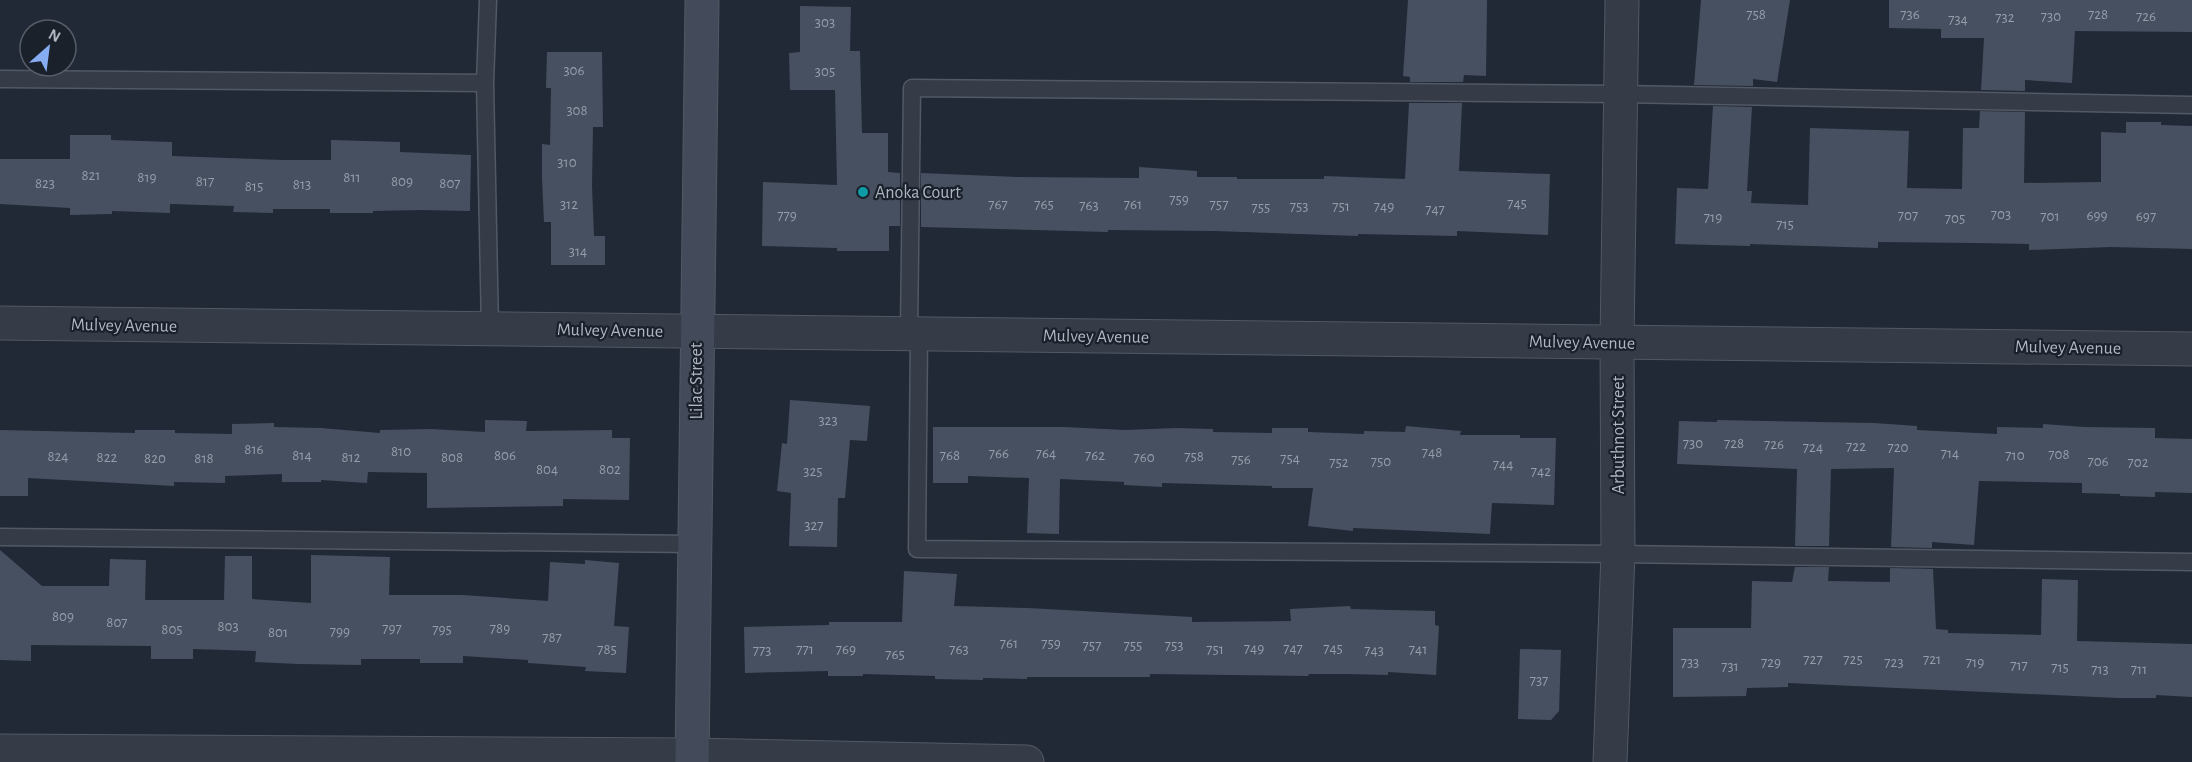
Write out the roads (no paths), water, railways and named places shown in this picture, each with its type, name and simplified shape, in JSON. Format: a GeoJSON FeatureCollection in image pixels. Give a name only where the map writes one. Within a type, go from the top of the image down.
{"type":"FeatureCollection","features":[{"type":"Feature","properties":{"kind":"street","name":"Lilac Street"},"geometry":{"type":"LineString","coordinates":[[692,758],[702,0]]}},
{"type":"Feature","properties":{"kind":"street","name":"Arbuthnot Street"},"geometry":{"type":"LineString","coordinates":[[1610,762],[1618,554],[1617,342],[1622,0]]}},
{"type":"Feature","properties":{"kind":"street","name":"Mulvey Avenue"},"geometry":{"type":"LineString","coordinates":[[0,323],[2192,349]]}},
{"type":"Feature","properties":{"kind":"street"},"geometry":{"type":"LineString","coordinates":[[0,751],[1027,762]]}},
{"type":"Feature","properties":{"kind":"lane"},"geometry":{"type":"LineString","coordinates":[[488,0],[485,83],[490,329]]}},
{"type":"Feature","properties":{"kind":"lane"},"geometry":{"type":"LineString","coordinates":[[0,79],[485,83]]}},
{"type":"Feature","properties":{"kind":"lane"},"geometry":{"type":"LineString","coordinates":[[2192,105],[1622,94],[912,88],[917,549],[1618,554],[2192,562]]}},
{"type":"Feature","properties":{"kind":"lane"},"geometry":{"type":"LineString","coordinates":[[0,537],[694,544]]}},
{"type":"Feature","properties":{"kind":"place","name":"Anoka Court"},"geometry":{"type":"Point","coordinates":[863,192]}}]}
